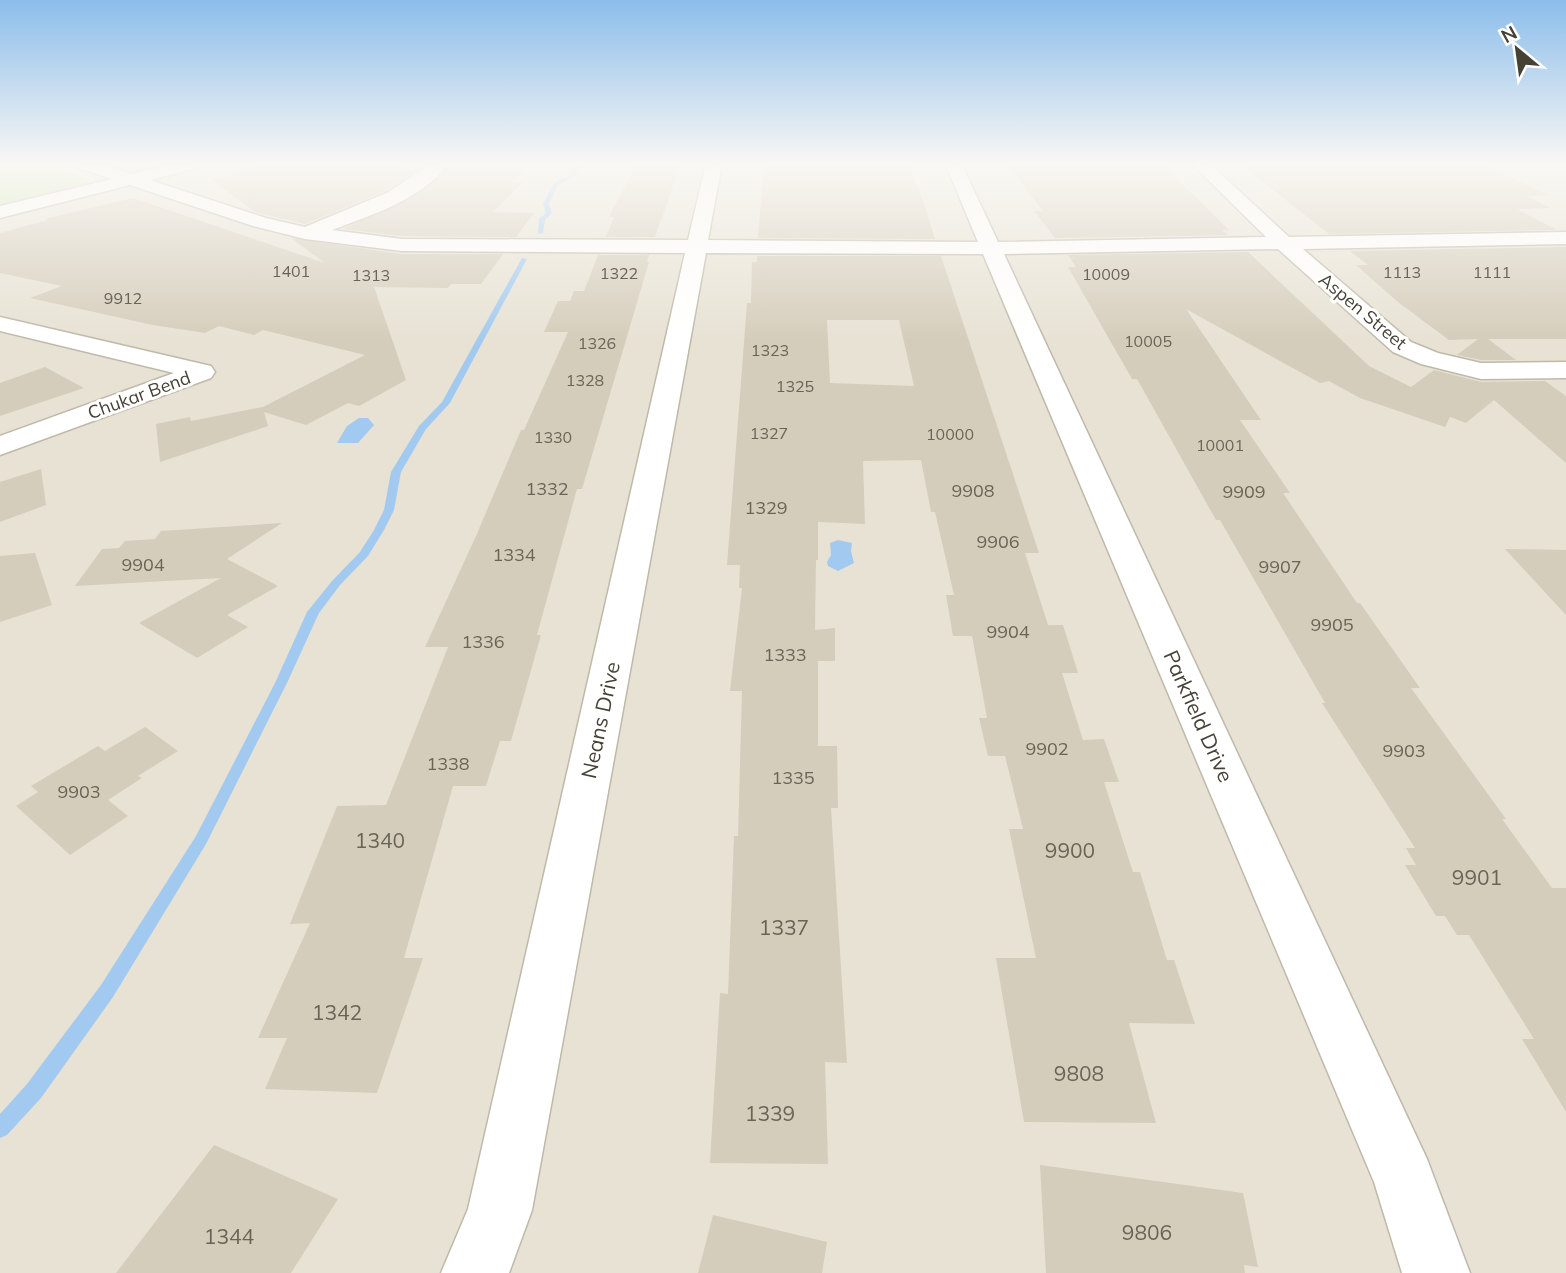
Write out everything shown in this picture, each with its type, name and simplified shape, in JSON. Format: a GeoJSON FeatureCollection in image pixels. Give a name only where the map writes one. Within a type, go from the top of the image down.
{"type":"FeatureCollection","features":[{"type":"Feature","properties":{"kind":"street"},"geometry":{"type":"LineString","coordinates":[[262,222],[305,233],[402,245],[990,248],[1286,245],[1566,238]]}},
{"type":"Feature","properties":{"kind":"street"},"geometry":{"type":"LineString","coordinates":[[305,233],[331,222]]}},
{"type":"Feature","properties":{"kind":"street","name":"Neans Drive"},"geometry":{"type":"LineString","coordinates":[[475,1273],[500,1210],[703,222]]}},
{"type":"Feature","properties":{"kind":"street","name":"Parkfield Drive"},"geometry":{"type":"LineString","coordinates":[[979,222],[1405,1181],[1436,1273]]}},
{"type":"Feature","properties":{"kind":"street","name":"Aspen Street"},"geometry":{"type":"LineString","coordinates":[[1262,222],[1402,347],[1416,354],[1447,364],[1499,373],[1566,370]]}},
{"type":"Feature","properties":{"kind":"street","name":"Chukar Bend"},"geometry":{"type":"LineString","coordinates":[[0,324],[202,372],[0,446]]}},
{"type":"Feature","properties":{"kind":"shaded area"},"geometry":{"type":"Polygon","coordinates":[[[0,222],[1566,222],[1566,1273],[0,1273],[0,222]]]}},
{"type":"Feature","properties":{"kind":"water"},"geometry":{"type":"Polygon","coordinates":[[[359,418],[368,418],[374,425],[358,443],[337,443],[347,426],[359,418]]]}},
{"type":"Feature","properties":{"kind":"water"},"geometry":{"type":"Polygon","coordinates":[[[838,540],[852,543],[854,563],[838,571],[828,566],[827,562],[831,555],[830,543],[838,540]]]}},
{"type":"Feature","properties":{"kind":"building"},"geometry":{"type":"Polygon","coordinates":[[[39,222],[205,222],[325,263],[291,238],[402,254],[503,254],[481,284],[451,284],[448,288],[374,287],[406,380],[359,406],[348,403],[306,425],[264,412],[268,426],[160,462],[156,424],[190,417],[191,421],[263,407],[365,355],[263,330],[254,335],[219,326],[205,333],[153,325],[30,298],[62,286],[0,273],[0,233],[39,222]]]}},
{"type":"Feature","properties":{"kind":"building"},"geometry":{"type":"Polygon","coordinates":[[[358,222],[527,222],[516,237],[402,236],[343,229],[358,222]]]}},
{"type":"Feature","properties":{"kind":"building"},"geometry":{"type":"Polygon","coordinates":[[[612,222],[660,222],[655,237],[606,237],[612,222]]]}},
{"type":"Feature","properties":{"kind":"building"},"geometry":{"type":"Polygon","coordinates":[[[759,222],[930,222],[935,239],[758,238],[759,222]]]}},
{"type":"Feature","properties":{"kind":"building"},"geometry":{"type":"Polygon","coordinates":[[[1043,222],[1221,222],[1229,230],[1222,230],[1228,235],[1055,238],[1043,222]]]}},
{"type":"Feature","properties":{"kind":"building"},"geometry":{"type":"Polygon","coordinates":[[[1314,222],[1543,222],[1557,230],[1329,234],[1314,222]]]}},
{"type":"Feature","properties":{"kind":"building"},"geometry":{"type":"Polygon","coordinates":[[[1566,247],[1566,339],[1488,339],[1516,360],[1481,360],[1457,355],[1478,339],[1449,340],[1398,302],[1356,265],[1368,265],[1350,251],[1566,247]]]}},
{"type":"Feature","properties":{"kind":"building"},"geometry":{"type":"Polygon","coordinates":[[[1248,252],[1369,366],[1411,387],[1434,370],[1481,382],[1545,381],[1566,396],[1566,463],[1494,400],[1466,423],[1450,417],[1445,427],[1360,398],[1329,381],[1320,383],[1186,309],[1261,420],[1240,420],[1290,493],[1283,493],[1357,603],[1360,603],[1420,688],[1411,688],[1506,819],[1502,819],[1552,888],[1566,888],[1566,1112],[1522,1039],[1534,1039],[1469,935],[1457,935],[1445,916],[1436,916],[1405,865],[1416,865],[1406,848],[1415,848],[1322,703],[1325,703],[1220,520],[1216,520],[1137,379],[1132,379],[1068,267],[1076,267],[1068,255],[1248,252]]]}},
{"type":"Feature","properties":{"kind":"building"},"geometry":{"type":"Polygon","coordinates":[[[598,255],[649,255],[649,262],[582,489],[577,489],[537,635],[541,635],[511,741],[500,741],[486,786],[453,786],[404,958],[423,958],[377,1093],[265,1089],[287,1038],[258,1038],[310,923],[290,924],[337,806],[386,805],[448,647],[425,647],[521,430],[524,430],[568,332],[544,332],[558,301],[570,301],[574,291],[584,291],[598,255]]]}},
{"type":"Feature","properties":{"kind":"building"},"geometry":{"type":"Polygon","coordinates":[[[757,256],[941,256],[1039,553],[1025,553],[1048,625],[1063,625],[1078,673],[1062,673],[1083,740],[1104,739],[1119,782],[1104,782],[1133,872],[1140,872],[1167,960],[1174,960],[1195,1024],[1129,1023],[1156,1123],[1024,1122],[996,958],[1036,958],[1009,829],[1023,829],[1005,756],[988,756],[979,718],[987,718],[972,636],[953,636],[946,595],[954,595],[935,512],[931,512],[921,460],[863,461],[865,524],[818,522],[816,560],[815,630],[835,628],[835,661],[818,661],[818,746],[837,746],[838,808],[831,808],[847,1063],[825,1062],[828,1164],[710,1163],[720,993],[728,994],[734,836],[738,836],[742,691],[730,691],[742,588],[739,588],[740,565],[727,565],[747,303],[751,303],[752,262],[757,262],[757,256]],[[827,320],[830,383],[914,386],[899,320],[827,320]]]}},
{"type":"Feature","properties":{"kind":"building"},"geometry":{"type":"Polygon","coordinates":[[[45,367],[84,388],[0,416],[0,383],[45,367]]]}},
{"type":"Feature","properties":{"kind":"building"},"geometry":{"type":"Polygon","coordinates":[[[41,469],[46,505],[0,522],[0,482],[41,469]]]}},
{"type":"Feature","properties":{"kind":"building"},"geometry":{"type":"Polygon","coordinates":[[[282,523],[227,559],[278,586],[227,615],[248,627],[197,658],[139,623],[221,578],[75,586],[102,549],[119,548],[125,541],[155,539],[161,531],[282,523]]]}},
{"type":"Feature","properties":{"kind":"building"},"geometry":{"type":"Polygon","coordinates":[[[1505,549],[1566,550],[1566,615],[1505,549]]]}},
{"type":"Feature","properties":{"kind":"building"},"geometry":{"type":"Polygon","coordinates":[[[35,553],[52,605],[0,622],[0,556],[35,553]]]}},
{"type":"Feature","properties":{"kind":"building"},"geometry":{"type":"Polygon","coordinates":[[[145,727],[178,751],[138,776],[142,778],[108,800],[128,816],[70,855],[16,806],[38,792],[31,786],[98,746],[105,751],[145,727]]]}},
{"type":"Feature","properties":{"kind":"building"},"geometry":{"type":"Polygon","coordinates":[[[214,1145],[338,1199],[291,1273],[116,1273],[214,1145]]]}},
{"type":"Feature","properties":{"kind":"building"},"geometry":{"type":"Polygon","coordinates":[[[1040,1165],[1243,1193],[1258,1267],[1244,1265],[1245,1273],[1046,1273],[1040,1165]]]}},
{"type":"Feature","properties":{"kind":"building"},"geometry":{"type":"Polygon","coordinates":[[[713,1215],[827,1242],[822,1273],[698,1273],[713,1215]]]}},
{"type":"Feature","properties":{"kind":"waterway"},"geometry":{"type":"LineString","coordinates":[[540,233],[542,222]]}},
{"type":"Feature","properties":{"kind":"waterway"},"geometry":{"type":"LineString","coordinates":[[0,1128],[34,1091],[107,991],[201,840],[281,683],[313,612],[364,554],[379,530],[389,510],[396,472],[422,428],[446,403],[524,259]]}}]}
